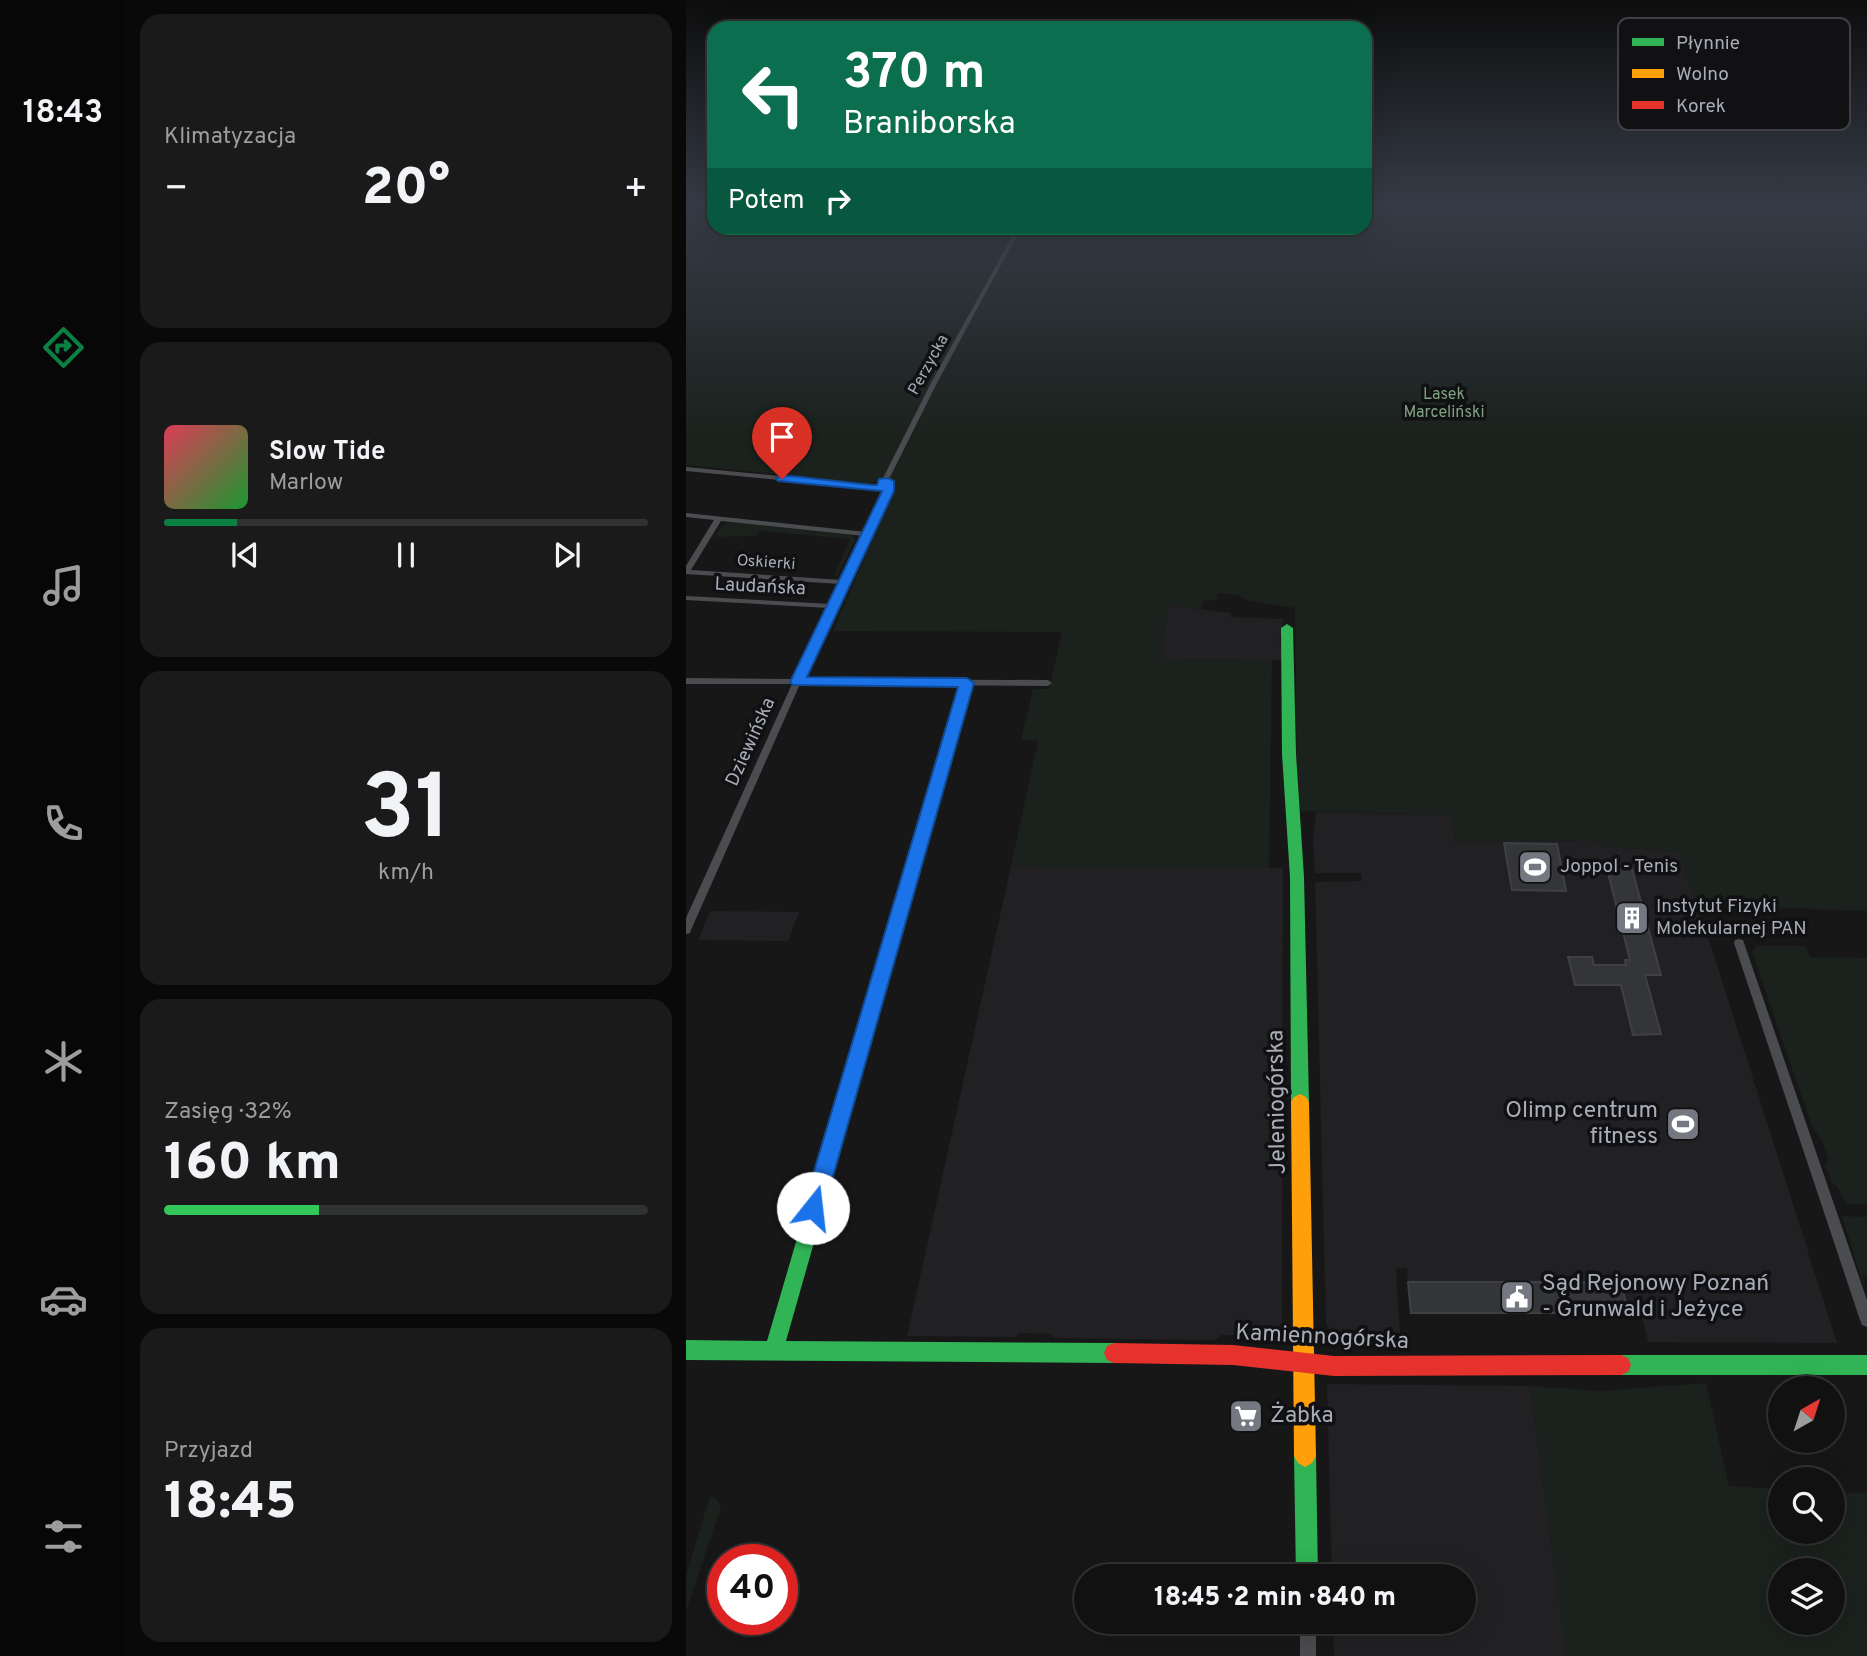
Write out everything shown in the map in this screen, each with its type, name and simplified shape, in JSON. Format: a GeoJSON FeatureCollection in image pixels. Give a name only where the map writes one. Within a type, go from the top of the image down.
{"type":"FeatureCollection","features":[{"type":"Feature","properties":{"kind":"street","name":"Perzycka"},"geometry":{"type":"LineString","coordinates":[[886,480],[886,473],[990,281]]}},
{"type":"Feature","properties":{"kind":"street"},"geometry":{"type":"LineString","coordinates":[[686,469],[884,491]]}},
{"type":"Feature","properties":{"kind":"street","name":"Dziewińska"},"geometry":{"type":"LineString","coordinates":[[686,930],[797,682],[867,534],[886,480]]}},
{"type":"Feature","properties":{"kind":"street"},"geometry":{"type":"LineString","coordinates":[[686,515],[867,534]]}},
{"type":"Feature","properties":{"kind":"street"},"geometry":{"type":"LineString","coordinates":[[686,572],[689,563],[719,518]]}},
{"type":"Feature","properties":{"kind":"street","name":"Oskierki"},"geometry":{"type":"LineString","coordinates":[[686,572],[844,582]]}},
{"type":"Feature","properties":{"kind":"street","name":"Laudańska"},"geometry":{"type":"LineString","coordinates":[[686,598],[833,606]]}},
{"type":"Feature","properties":{"kind":"street","name":"Jeleniogórska"},"geometry":{"type":"LineString","coordinates":[[1287,628],[1289,754],[1297,877],[1307,1564]]}},
{"type":"Feature","properties":{"kind":"street"},"geometry":{"type":"LineString","coordinates":[[686,681],[1048,683]]}},
{"type":"Feature","properties":{"kind":"street"},"geometry":{"type":"LineString","coordinates":[[774,1349],[967,683]]}},
{"type":"Feature","properties":{"kind":"street"},"geometry":{"type":"LineString","coordinates":[[1739,943],[1867,1320]]}},
{"type":"Feature","properties":{"kind":"street","name":"Kamiennogórska"},"geometry":{"type":"LineString","coordinates":[[686,1350],[1233,1355],[1334,1366],[1867,1365]]}},
{"type":"Feature","properties":{"kind":"street"},"geometry":{"type":"LineString","coordinates":[[1308,1634],[1308,1656]]}},
{"type":"Feature","properties":{"kind":"shaded area"},"geometry":{"type":"Polygon","coordinates":[[[1168,605],[1231,613],[1231,617],[1284,619],[1279,642],[1283,646],[1283,660],[1161,659],[1168,605]]]}},
{"type":"Feature","properties":{"kind":"shaded area"},"geometry":{"type":"Polygon","coordinates":[[[1316,812],[1452,815],[1455,842],[1595,840],[1604,847],[1678,851],[1698,905],[1837,1343],[1648,1342],[1641,1313],[1628,1313],[1621,1282],[1408,1282],[1407,1268],[1396,1269],[1400,1335],[1335,1336],[1326,1324],[1315,882],[1362,881],[1361,873],[1315,873],[1313,840],[1316,812]]]}},
{"type":"Feature","properties":{"kind":"shaded area"},"geometry":{"type":"Polygon","coordinates":[[[1011,866],[1283,868],[1282,1324],[1277,1335],[1271,1339],[1250,1340],[1246,1335],[1221,1335],[1215,1340],[1055,1338],[1051,1334],[1020,1333],[1015,1337],[907,1336],[1011,866]]]}},
{"type":"Feature","properties":{"kind":"shaded area"},"geometry":{"type":"Polygon","coordinates":[[[710,911],[799,912],[788,941],[698,940],[710,911]]]}},
{"type":"Feature","properties":{"kind":"shaded area"},"geometry":{"type":"Polygon","coordinates":[[[1327,1384],[1530,1386],[1567,1656],[1334,1656],[1333,1634],[1476,1634],[1476,1564],[1332,1564],[1327,1384]]]}},
{"type":"Feature","properties":{"kind":"green space","name":"Lasek Marceliński"},"geometry":{"type":"Polygon","coordinates":[[[686,281],[1867,281],[1867,911],[1698,905],[1678,851],[1604,847],[1595,840],[1455,842],[1451,815],[1297,811],[1295,608],[1218,593],[1216,600],[1204,601],[1201,609],[1168,605],[1161,659],[1272,660],[1269,868],[1011,866],[1038,741],[1021,740],[1033,689],[1049,689],[1062,632],[833,631],[894,490],[891,482],[878,481],[869,484],[686,465],[686,281]]]}},
{"type":"Feature","properties":{"kind":"green space"},"geometry":{"type":"Polygon","coordinates":[[[730,522],[853,535],[855,540],[838,575],[834,576],[850,539],[760,531],[756,536],[715,537],[722,526],[730,522]]]}},
{"type":"Feature","properties":{"kind":"green space"},"geometry":{"type":"Polygon","coordinates":[[[1757,946],[1805,946],[1810,957],[1867,958],[1867,1204],[1846,1204],[1837,1186],[1833,1185],[1825,1166],[1828,1160],[1824,1145],[1812,1126],[1752,952],[1757,946]]]}},
{"type":"Feature","properties":{"kind":"green space"},"geometry":{"type":"Polygon","coordinates":[[[1842,1216],[1867,1217],[1867,1275],[1862,1275],[1865,1284],[1863,1284],[1842,1216]]]}},
{"type":"Feature","properties":{"kind":"green space"},"geometry":{"type":"Polygon","coordinates":[[[1706,1383],[1729,1486],[1768,1488],[1768,1544],[1845,1544],[1845,1492],[1867,1493],[1867,1656],[1566,1656],[1530,1386],[1600,1391],[1706,1383]]]}},
{"type":"Feature","properties":{"kind":"green space"},"geometry":{"type":"Polygon","coordinates":[[[710,1496],[717,1499],[721,1507],[686,1612],[686,1576],[710,1496]]]}},
{"type":"Feature","properties":{"kind":"building","name":"Joppol - Tenis"},"geometry":{"type":"Polygon","coordinates":[[[1504,843],[1557,844],[1566,891],[1512,890],[1504,843]]]}},
{"type":"Feature","properties":{"kind":"building","name":"Instytut Fizyki Molekularnej PAN"},"geometry":{"type":"Polygon","coordinates":[[[1607,869],[1632,869],[1661,975],[1645,975],[1661,1034],[1633,1035],[1621,985],[1575,985],[1568,957],[1592,957],[1594,965],[1626,965],[1625,960],[1630,960],[1607,869]]]}},
{"type":"Feature","properties":{"kind":"building","name":"Sąd Rejonowy Poznań - Grunwald i Jeżyce"},"geometry":{"type":"Polygon","coordinates":[[[1408,1282],[1621,1282],[1628,1313],[1411,1313],[1408,1282]]]}},
{"type":"Feature","properties":{"kind":"traffic: fast"},"geometry":{"type":"LineString","coordinates":[[1287,628],[1289,754],[1297,877],[1300,1102]]}},
{"type":"Feature","properties":{"kind":"traffic: fast"},"geometry":{"type":"LineString","coordinates":[[774,1349],[939,778]]}},
{"type":"Feature","properties":{"kind":"traffic: fast"},"geometry":{"type":"LineString","coordinates":[[686,1350],[1114,1353]]}},
{"type":"Feature","properties":{"kind":"traffic: fast"},"geometry":{"type":"LineString","coordinates":[[1621,1365],[1867,1365]]}},
{"type":"Feature","properties":{"kind":"traffic: fast"},"geometry":{"type":"LineString","coordinates":[[1305,1456],[1307,1564]]}},
{"type":"Feature","properties":{"kind":"traffic: slow"},"geometry":{"type":"LineString","coordinates":[[1300,1102],[1305,1456]]}},
{"type":"Feature","properties":{"kind":"traffic: jam"},"geometry":{"type":"LineString","coordinates":[[939,778],[967,683]]}},
{"type":"Feature","properties":{"kind":"traffic: jam"},"geometry":{"type":"LineString","coordinates":[[1114,1353],[1233,1355],[1334,1366],[1621,1365]]}},
{"type":"Feature","properties":{"kind":"place","name":"Joppol - Tenis"},"geometry":{"type":"Point","coordinates":[1535,867]}},
{"type":"Feature","properties":{"kind":"place","name":"Instytut Fizyki Molekularnej PAN"},"geometry":{"type":"Point","coordinates":[1632,918]}},
{"type":"Feature","properties":{"kind":"place","name":"Olimp centrum fitness"},"geometry":{"type":"Point","coordinates":[1683,1124]}},
{"type":"Feature","properties":{"kind":"place","name":"Sąd Rejonowy Poznań - Grunwald i Jeżyce"},"geometry":{"type":"Point","coordinates":[1517,1297]}},
{"type":"Feature","properties":{"kind":"place","name":"Żabka"},"geometry":{"type":"Point","coordinates":[1246,1416]}},
{"type":"Feature","properties":{"kind":"route"},"geometry":{"type":"LineString","coordinates":[[782,479],[872,488],[882,488],[883,482],[888,481],[888,491],[797,682],[967,683],[813,1208]]}}]}
